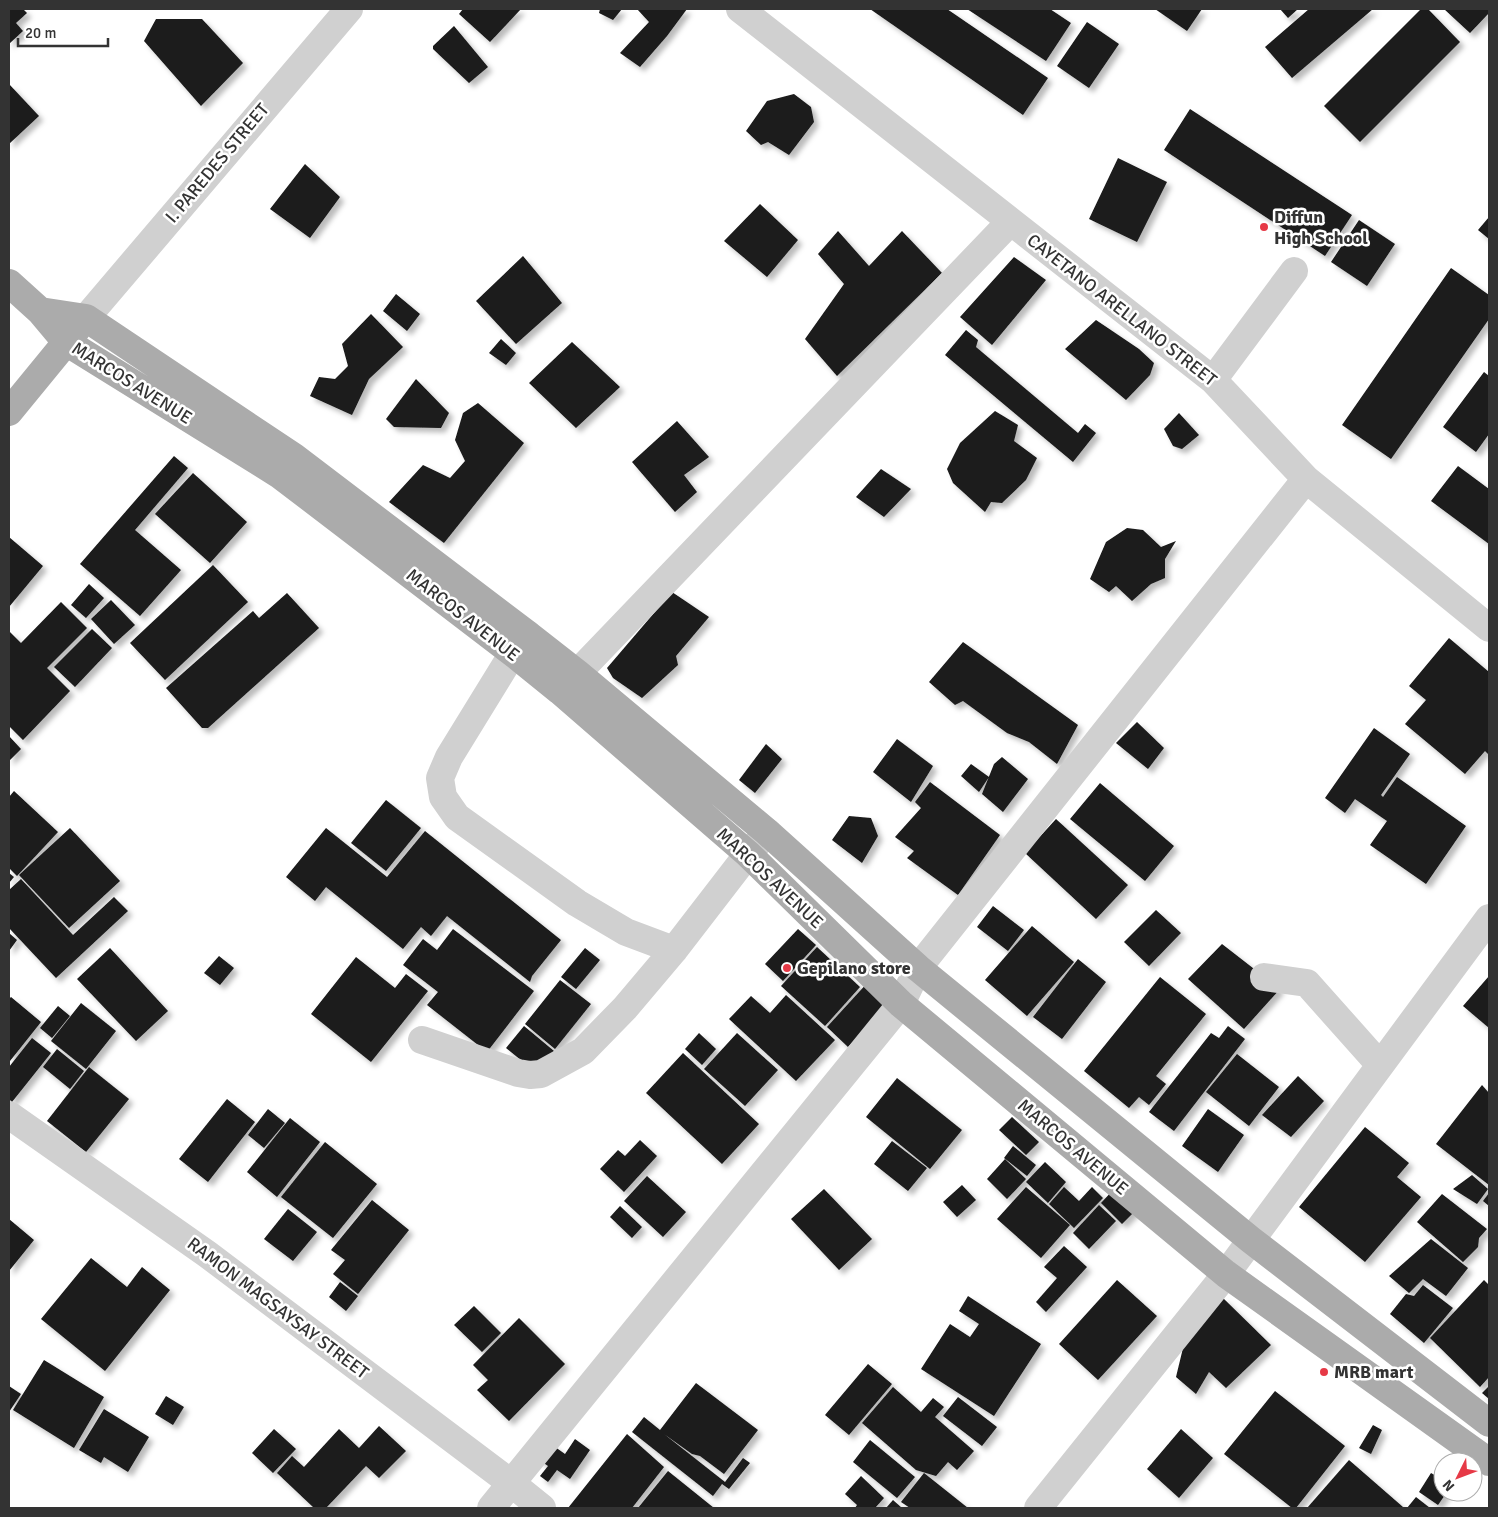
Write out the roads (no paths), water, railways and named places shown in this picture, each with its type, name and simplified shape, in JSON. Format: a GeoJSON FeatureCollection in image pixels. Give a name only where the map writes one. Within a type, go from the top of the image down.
{"type":"FeatureCollection","features":[{"type":"Feature","properties":{"kind":"main road","name":"MARCOS AVENUE"},"geometry":{"type":"LineString","coordinates":[[9,283],[40,312],[66,342],[280,475],[520,643]]}},
{"type":"Feature","properties":{"kind":"main road","name":"MARCOS AVENUE"},"geometry":{"type":"LineString","coordinates":[[40,312],[86,318],[294,457],[569,682],[767,832],[918,968],[1251,1240],[1489,1423]]}},
{"type":"Feature","properties":{"kind":"main road"},"geometry":{"type":"LineString","coordinates":[[9,412],[86,318]]}},
{"type":"Feature","properties":{"kind":"main road","name":"MARCOS AVENUE"},"geometry":{"type":"LineString","coordinates":[[569,682],[901,1004],[1226,1274],[1489,1462]]}},
{"type":"Feature","properties":{"kind":"street","name":"I. PAREDES STREET"},"geometry":{"type":"LineString","coordinates":[[86,318],[348,9]]}},
{"type":"Feature","properties":{"kind":"street","name":"CAYETANO ARELLANO STREET"},"geometry":{"type":"LineString","coordinates":[[740,9],[1213,380],[1306,479],[1489,628]]}},
{"type":"Feature","properties":{"kind":"street"},"geometry":{"type":"LineString","coordinates":[[569,682],[1010,222]]}},
{"type":"Feature","properties":{"kind":"street"},"geometry":{"type":"LineString","coordinates":[[1213,380],[1294,271]]}},
{"type":"Feature","properties":{"kind":"street"},"geometry":{"type":"LineString","coordinates":[[491,1508],[901,1004],[918,968],[1306,479]]}},
{"type":"Feature","properties":{"kind":"street"},"geometry":{"type":"LineString","coordinates":[[520,643],[449,757],[440,778],[443,797],[456,817],[577,903],[626,932],[674,950]]}},
{"type":"Feature","properties":{"kind":"street"},"geometry":{"type":"LineString","coordinates":[[422,1040],[518,1073],[530,1075],[541,1074],[583,1050],[625,1008],[674,950],[767,832]]}},
{"type":"Feature","properties":{"kind":"street"},"geometry":{"type":"LineString","coordinates":[[1038,1508],[1226,1274],[1489,918]]}},
{"type":"Feature","properties":{"kind":"street"},"geometry":{"type":"LineString","coordinates":[[1264,977],[1307,983],[1380,1065]]}},
{"type":"Feature","properties":{"kind":"street","name":"RAMON MAGSAYSAY STREET"},"geometry":{"type":"LineString","coordinates":[[9,1115],[207,1254],[542,1508]]}},
{"type":"Feature","properties":{"kind":"place","name":"Diffun High School"},"geometry":{"type":"Point","coordinates":[1264,227]}},
{"type":"Feature","properties":{"kind":"place","name":"Gepilano store"},"geometry":{"type":"Point","coordinates":[787,968]}},
{"type":"Feature","properties":{"kind":"place","name":"MRB mart"},"geometry":{"type":"Point","coordinates":[1324,1372]}}]}
